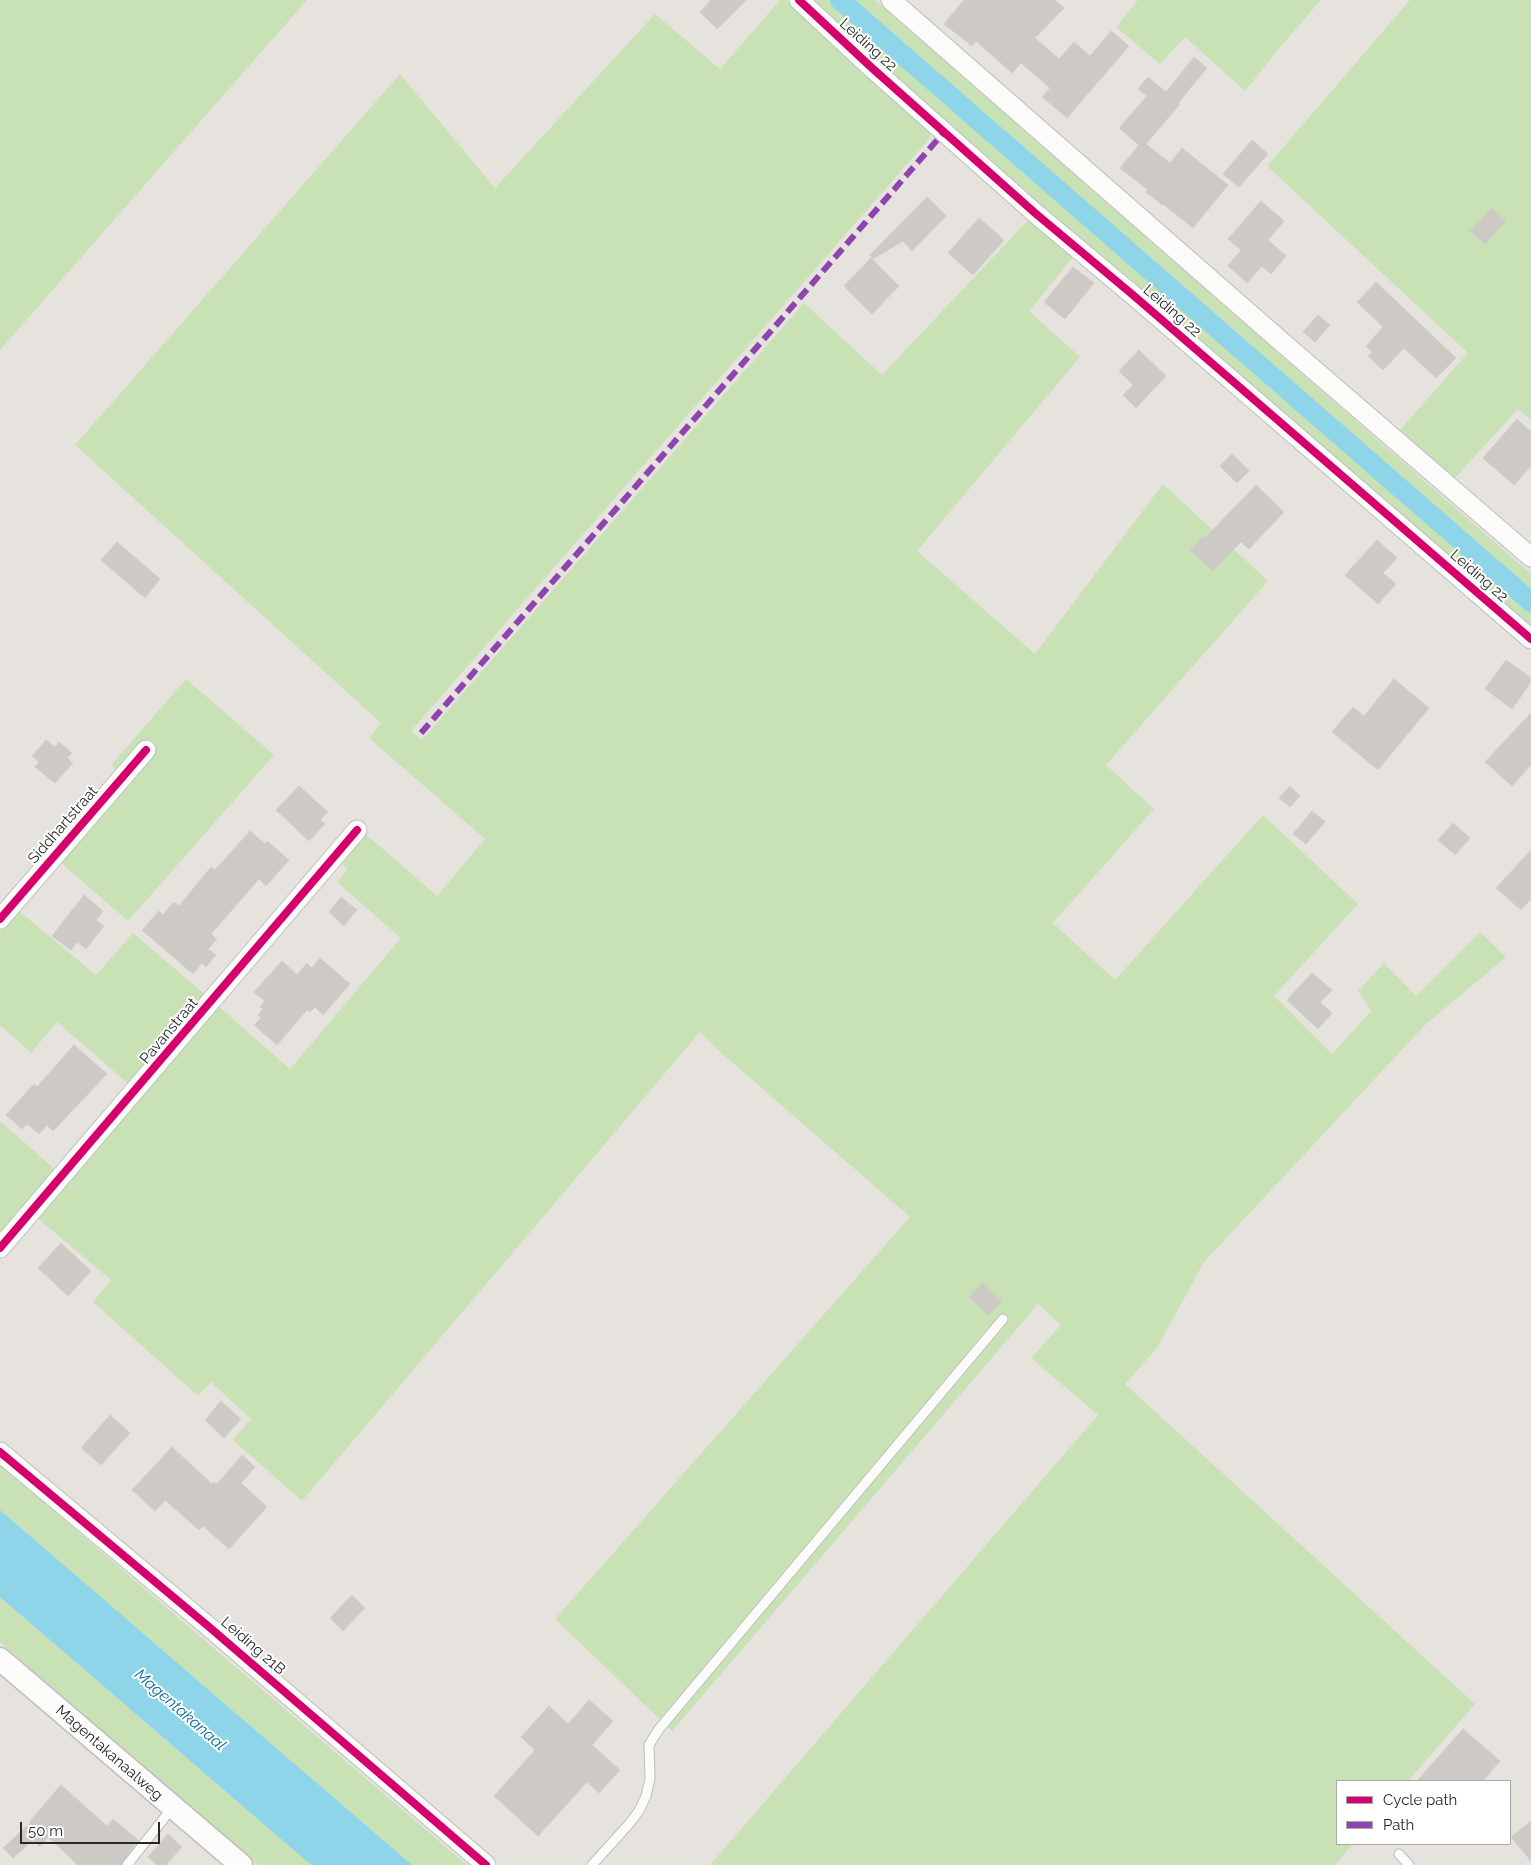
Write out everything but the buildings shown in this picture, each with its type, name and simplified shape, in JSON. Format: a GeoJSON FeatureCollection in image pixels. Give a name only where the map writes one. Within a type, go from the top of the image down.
{"type":"FeatureCollection","features":[{"type":"Feature","properties":{"kind":"street","name":"Leiding 22"},"geometry":{"type":"LineString","coordinates":[[799,0],[872,68],[1035,213],[1140,301],[1531,639]]}},
{"type":"Feature","properties":{"kind":"street"},"geometry":{"type":"LineString","coordinates":[[891,0],[1531,557]]}},
{"type":"Feature","properties":{"kind":"street","name":"Siddhartstraat"},"geometry":{"type":"LineString","coordinates":[[0,919],[146,750]]}},
{"type":"Feature","properties":{"kind":"street","name":"Pavanstraat"},"geometry":{"type":"LineString","coordinates":[[0,1248],[357,830]]}},
{"type":"Feature","properties":{"kind":"street","name":"Leiding 21B"},"geometry":{"type":"LineString","coordinates":[[0,1452],[208,1626],[486,1865]]}},
{"type":"Feature","properties":{"kind":"street","name":"Magentakanaalweg"},"geometry":{"type":"LineString","coordinates":[[0,1659],[241,1865]]}},
{"type":"Feature","properties":{"kind":"lane"},"geometry":{"type":"LineString","coordinates":[[592,1865],[629,1824],[646,1796],[650,1779],[649,1745],[659,1729],[1003,1319]]}},
{"type":"Feature","properties":{"kind":"lane"},"geometry":{"type":"LineString","coordinates":[[127,1865],[173,1808]]}},
{"type":"Feature","properties":{"kind":"lane"},"geometry":{"type":"LineString","coordinates":[[1399,1854],[1409,1865]]}},
{"type":"Feature","properties":{"kind":"green space"},"geometry":{"type":"Polygon","coordinates":[[[0,0],[307,0],[0,350],[0,0]]]}},
{"type":"Feature","properties":{"kind":"green space"},"geometry":{"type":"Polygon","coordinates":[[[780,0],[786,0],[931,130],[929,139],[411,731],[422,740],[804,303],[882,375],[1031,217],[1074,256],[1029,311],[1080,357],[917,551],[1035,654],[1163,484],[1268,581],[1106,765],[1154,809],[1053,923],[1115,980],[1263,815],[1358,904],[1274,996],[1332,1054],[1371,1011],[1358,991],[1384,963],[1416,996],[1480,932],[1506,957],[1426,1024],[1204,1262],[1157,1348],[1125,1384],[1475,1704],[1409,1780],[1336,1780],[1336,1845],[1352,1845],[1335,1865],[710,1865],[1098,1415],[1031,1358],[1061,1325],[1038,1304],[672,1731],[555,1619],[910,1217],[719,1051],[700,1032],[302,1501],[233,1440],[251,1419],[211,1382],[198,1396],[93,1302],[111,1280],[34,1215],[217,1005],[290,1069],[401,938],[337,882],[347,869],[338,861],[362,831],[437,896],[485,839],[369,738],[381,723],[75,445],[400,74],[495,188],[655,14],[720,69],[780,0]]]}},
{"type":"Feature","properties":{"kind":"green space"},"geometry":{"type":"Polygon","coordinates":[[[808,0],[875,0],[1531,574],[1531,630],[1070,236],[808,0]]]}},
{"type":"Feature","properties":{"kind":"green space"},"geometry":{"type":"Polygon","coordinates":[[[1138,0],[1321,0],[1245,91],[1185,37],[1160,64],[1116,27],[1138,0]]]}},
{"type":"Feature","properties":{"kind":"green space"},"geometry":{"type":"Polygon","coordinates":[[[1410,0],[1531,0],[1531,420],[1518,409],[1452,481],[1398,432],[1468,353],[1267,166],[1410,0]]]}},
{"type":"Feature","properties":{"kind":"green space"},"geometry":{"type":"Polygon","coordinates":[[[186,679],[274,755],[128,921],[60,862],[129,782],[111,765],[186,679]]]}},
{"type":"Feature","properties":{"kind":"green space"},"geometry":{"type":"Polygon","coordinates":[[[19,911],[96,975],[133,933],[208,997],[131,1086],[57,1022],[31,1053],[0,1025],[0,932],[19,911]]]}},
{"type":"Feature","properties":{"kind":"green space"},"geometry":{"type":"Polygon","coordinates":[[[0,1121],[58,1172],[0,1240],[0,1121]]]}},
{"type":"Feature","properties":{"kind":"green space"},"geometry":{"type":"Polygon","coordinates":[[[0,1465],[467,1865],[412,1865],[0,1510],[0,1465]]]}},
{"type":"Feature","properties":{"kind":"green space"},"geometry":{"type":"Polygon","coordinates":[[[0,1597],[311,1865],[258,1865],[0,1642],[0,1597]]]}},
{"type":"Feature","properties":{"kind":"water","name":"Magentakanaal"},"geometry":{"type":"Polygon","coordinates":[[[0,1510],[412,1865],[311,1865],[0,1597],[0,1510]]]}},
{"type":"Feature","properties":{"kind":"waterway"},"geometry":{"type":"LineString","coordinates":[[840,0],[1531,602]]}},
{"type":"Feature","properties":{"kind":"marked path"},"geometry":{"type":"LineString","coordinates":[[421,733],[945,131]]}},
{"type":"Feature","properties":{"kind":"cycle path"},"geometry":{"type":"LineString","coordinates":[[799,0],[872,68],[1035,213],[1133,295],[1531,639]]}},
{"type":"Feature","properties":{"kind":"cycle path"},"geometry":{"type":"LineString","coordinates":[[0,919],[146,750]]}},
{"type":"Feature","properties":{"kind":"cycle path"},"geometry":{"type":"LineString","coordinates":[[0,1248],[357,830]]}},
{"type":"Feature","properties":{"kind":"cycle path"},"geometry":{"type":"LineString","coordinates":[[0,1452],[208,1626],[486,1865]]}}]}
